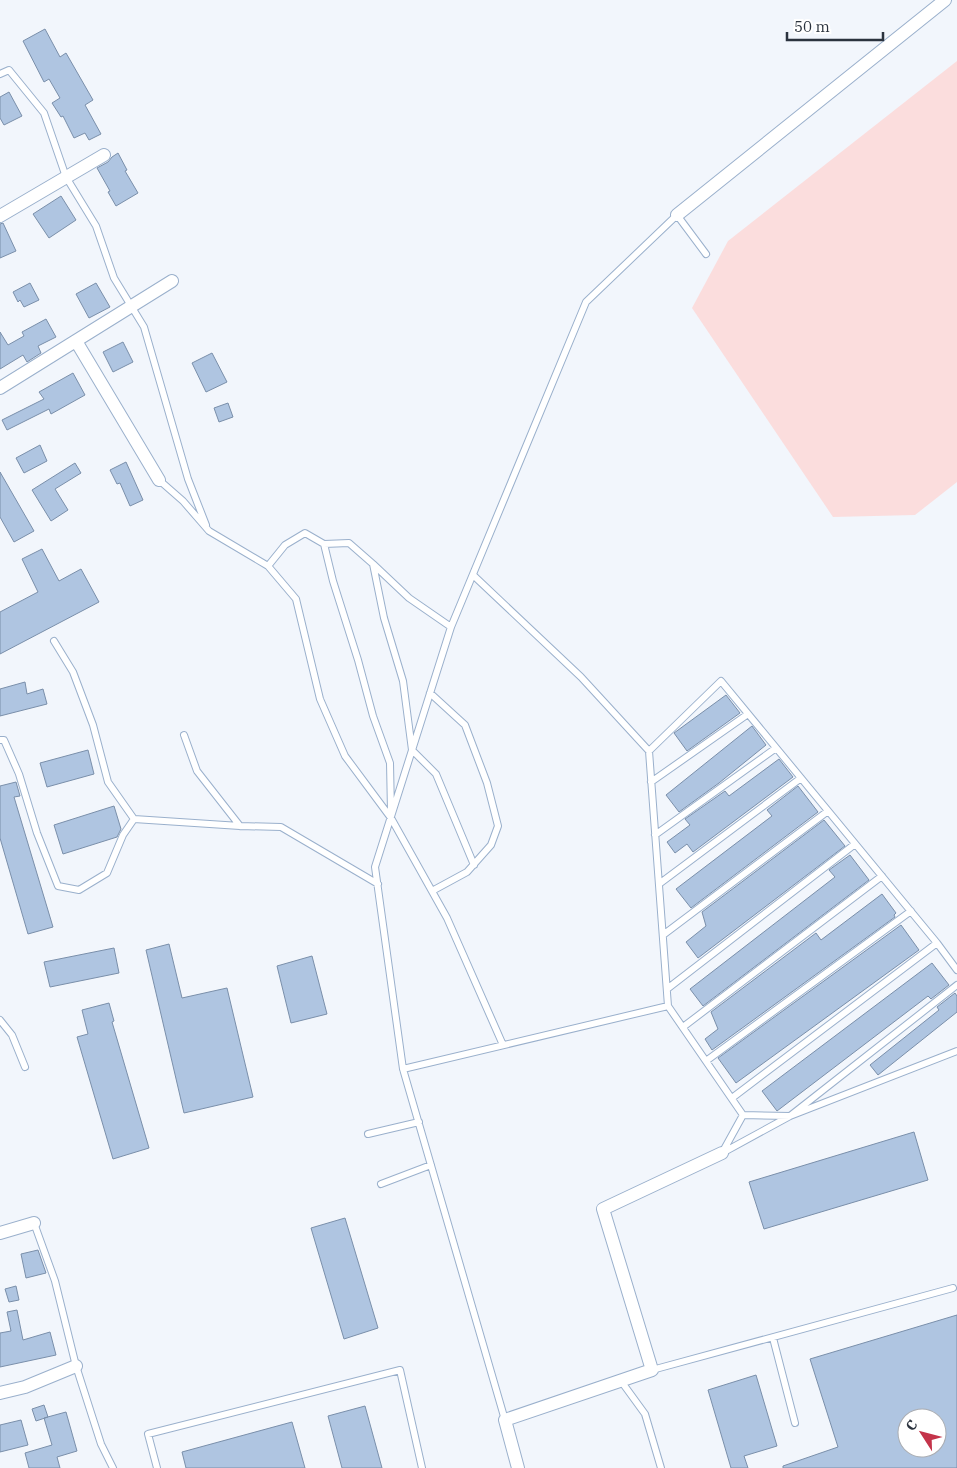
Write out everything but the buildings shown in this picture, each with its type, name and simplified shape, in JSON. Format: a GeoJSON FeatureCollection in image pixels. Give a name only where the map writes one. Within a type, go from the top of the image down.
{"type":"FeatureCollection","features":[{"type":"Feature","properties":{"kind":"street"},"geometry":{"type":"LineString","coordinates":[[677,215],[945,0]]}},
{"type":"Feature","properties":{"kind":"street"},"geometry":{"type":"LineString","coordinates":[[0,216],[104,155]]}},
{"type":"Feature","properties":{"kind":"street"},"geometry":{"type":"LineString","coordinates":[[0,388],[172,281]]}},
{"type":"Feature","properties":{"kind":"street"},"geometry":{"type":"LineString","coordinates":[[76,341],[159,480]]}},
{"type":"Feature","properties":{"kind":"street"},"geometry":{"type":"LineString","coordinates":[[518,1468],[505,1420],[652,1370],[603,1209],[722,1153]]}},
{"type":"Feature","properties":{"kind":"street"},"geometry":{"type":"LineString","coordinates":[[0,1233],[34,1223]]}},
{"type":"Feature","properties":{"kind":"street"},"geometry":{"type":"LineString","coordinates":[[0,1393],[25,1387],[76,1366]]}},
{"type":"Feature","properties":{"kind":"lane"},"geometry":{"type":"LineString","coordinates":[[0,74],[9,70],[44,114],[66,177],[96,226],[114,278],[144,327],[188,479],[209,531]]}},
{"type":"Feature","properties":{"kind":"lane"},"geometry":{"type":"LineString","coordinates":[[505,1420],[403,1069],[375,867],[451,627],[586,302],[677,215],[706,254]]}},
{"type":"Feature","properties":{"kind":"lane"},"geometry":{"type":"LineString","coordinates":[[159,480],[183,501],[209,531],[268,566],[296,599],[320,699],[345,756],[391,818],[432,891],[503,1045]]}},
{"type":"Feature","properties":{"kind":"lane"},"geometry":{"type":"LineString","coordinates":[[268,566],[285,545],[305,533],[324,544],[349,543],[409,598],[451,627]]}},
{"type":"Feature","properties":{"kind":"lane"},"geometry":{"type":"LineString","coordinates":[[324,544],[373,716],[390,763],[391,818]]}},
{"type":"Feature","properties":{"kind":"lane"},"geometry":{"type":"LineString","coordinates":[[373,564],[384,618],[403,681],[412,750],[436,774],[474,864]]}},
{"type":"Feature","properties":{"kind":"lane"},"geometry":{"type":"LineString","coordinates":[[473,574],[581,677],[649,750],[668,1006],[743,1115]]}},
{"type":"Feature","properties":{"kind":"lane"},"geometry":{"type":"LineString","coordinates":[[54,641],[73,672],[93,725],[108,782],[134,819]]}},
{"type":"Feature","properties":{"kind":"lane"},"geometry":{"type":"LineString","coordinates":[[649,750],[721,681],[911,911],[957,970]]}},
{"type":"Feature","properties":{"kind":"lane"},"geometry":{"type":"LineString","coordinates":[[430,693],[465,725],[487,783],[498,826],[492,845],[467,872],[432,891]]}},
{"type":"Feature","properties":{"kind":"lane"},"geometry":{"type":"LineString","coordinates":[[651,782],[748,714]]}},
{"type":"Feature","properties":{"kind":"lane"},"geometry":{"type":"LineString","coordinates":[[184,735],[198,771],[240,826]]}},
{"type":"Feature","properties":{"kind":"lane"},"geometry":{"type":"LineString","coordinates":[[0,740],[4,740],[19,774],[37,833],[58,886],[79,890],[107,873],[123,835],[134,819]]}},
{"type":"Feature","properties":{"kind":"lane"},"geometry":{"type":"LineString","coordinates":[[655,835],[776,748]]}},
{"type":"Feature","properties":{"kind":"lane"},"geometry":{"type":"LineString","coordinates":[[659,884],[801,778]]}},
{"type":"Feature","properties":{"kind":"lane"},"geometry":{"type":"LineString","coordinates":[[663,935],[828,811]]}},
{"type":"Feature","properties":{"kind":"lane"},"geometry":{"type":"LineString","coordinates":[[134,819],[281,827],[378,884]]}},
{"type":"Feature","properties":{"kind":"lane"},"geometry":{"type":"LineString","coordinates":[[667,989],[856,844]]}},
{"type":"Feature","properties":{"kind":"lane"},"geometry":{"type":"LineString","coordinates":[[683,1027],[882,876]]}},
{"type":"Feature","properties":{"kind":"lane"},"geometry":{"type":"LineString","coordinates":[[706,1061],[911,911]]}},
{"type":"Feature","properties":{"kind":"lane"},"geometry":{"type":"LineString","coordinates":[[732,1098],[937,943]]}},
{"type":"Feature","properties":{"kind":"lane"},"geometry":{"type":"LineString","coordinates":[[743,1115],[790,1116],[957,985]]}},
{"type":"Feature","properties":{"kind":"lane"},"geometry":{"type":"LineString","coordinates":[[403,1069],[668,1006]]}},
{"type":"Feature","properties":{"kind":"lane"},"geometry":{"type":"LineString","coordinates":[[0,1020],[12,1035],[25,1068]]}},
{"type":"Feature","properties":{"kind":"lane"},"geometry":{"type":"LineString","coordinates":[[722,1153],[790,1116],[957,1051]]}},
{"type":"Feature","properties":{"kind":"lane"},"geometry":{"type":"LineString","coordinates":[[722,1153],[743,1115]]}},
{"type":"Feature","properties":{"kind":"lane"},"geometry":{"type":"LineString","coordinates":[[368,1134],[419,1122]]}},
{"type":"Feature","properties":{"kind":"lane"},"geometry":{"type":"LineString","coordinates":[[381,1184],[431,1165]]}},
{"type":"Feature","properties":{"kind":"lane"},"geometry":{"type":"LineString","coordinates":[[34,1223],[55,1281],[76,1366],[101,1444],[113,1468]]}},
{"type":"Feature","properties":{"kind":"lane"},"geometry":{"type":"LineString","coordinates":[[652,1370],[953,1288]]}},
{"type":"Feature","properties":{"kind":"lane"},"geometry":{"type":"LineString","coordinates":[[774,1338],[795,1423]]}},
{"type":"Feature","properties":{"kind":"lane"},"geometry":{"type":"LineString","coordinates":[[157,1468],[148,1434],[400,1370],[422,1468]]}},
{"type":"Feature","properties":{"kind":"lane"},"geometry":{"type":"LineString","coordinates":[[621,1382],[645,1414],[661,1468]]}},
{"type":"Feature","properties":{"kind":"shaded area"},"geometry":{"type":"Polygon","coordinates":[[[957,61],[957,482],[915,515],[833,517],[692,308],[728,241],[957,61]]]}}]}
